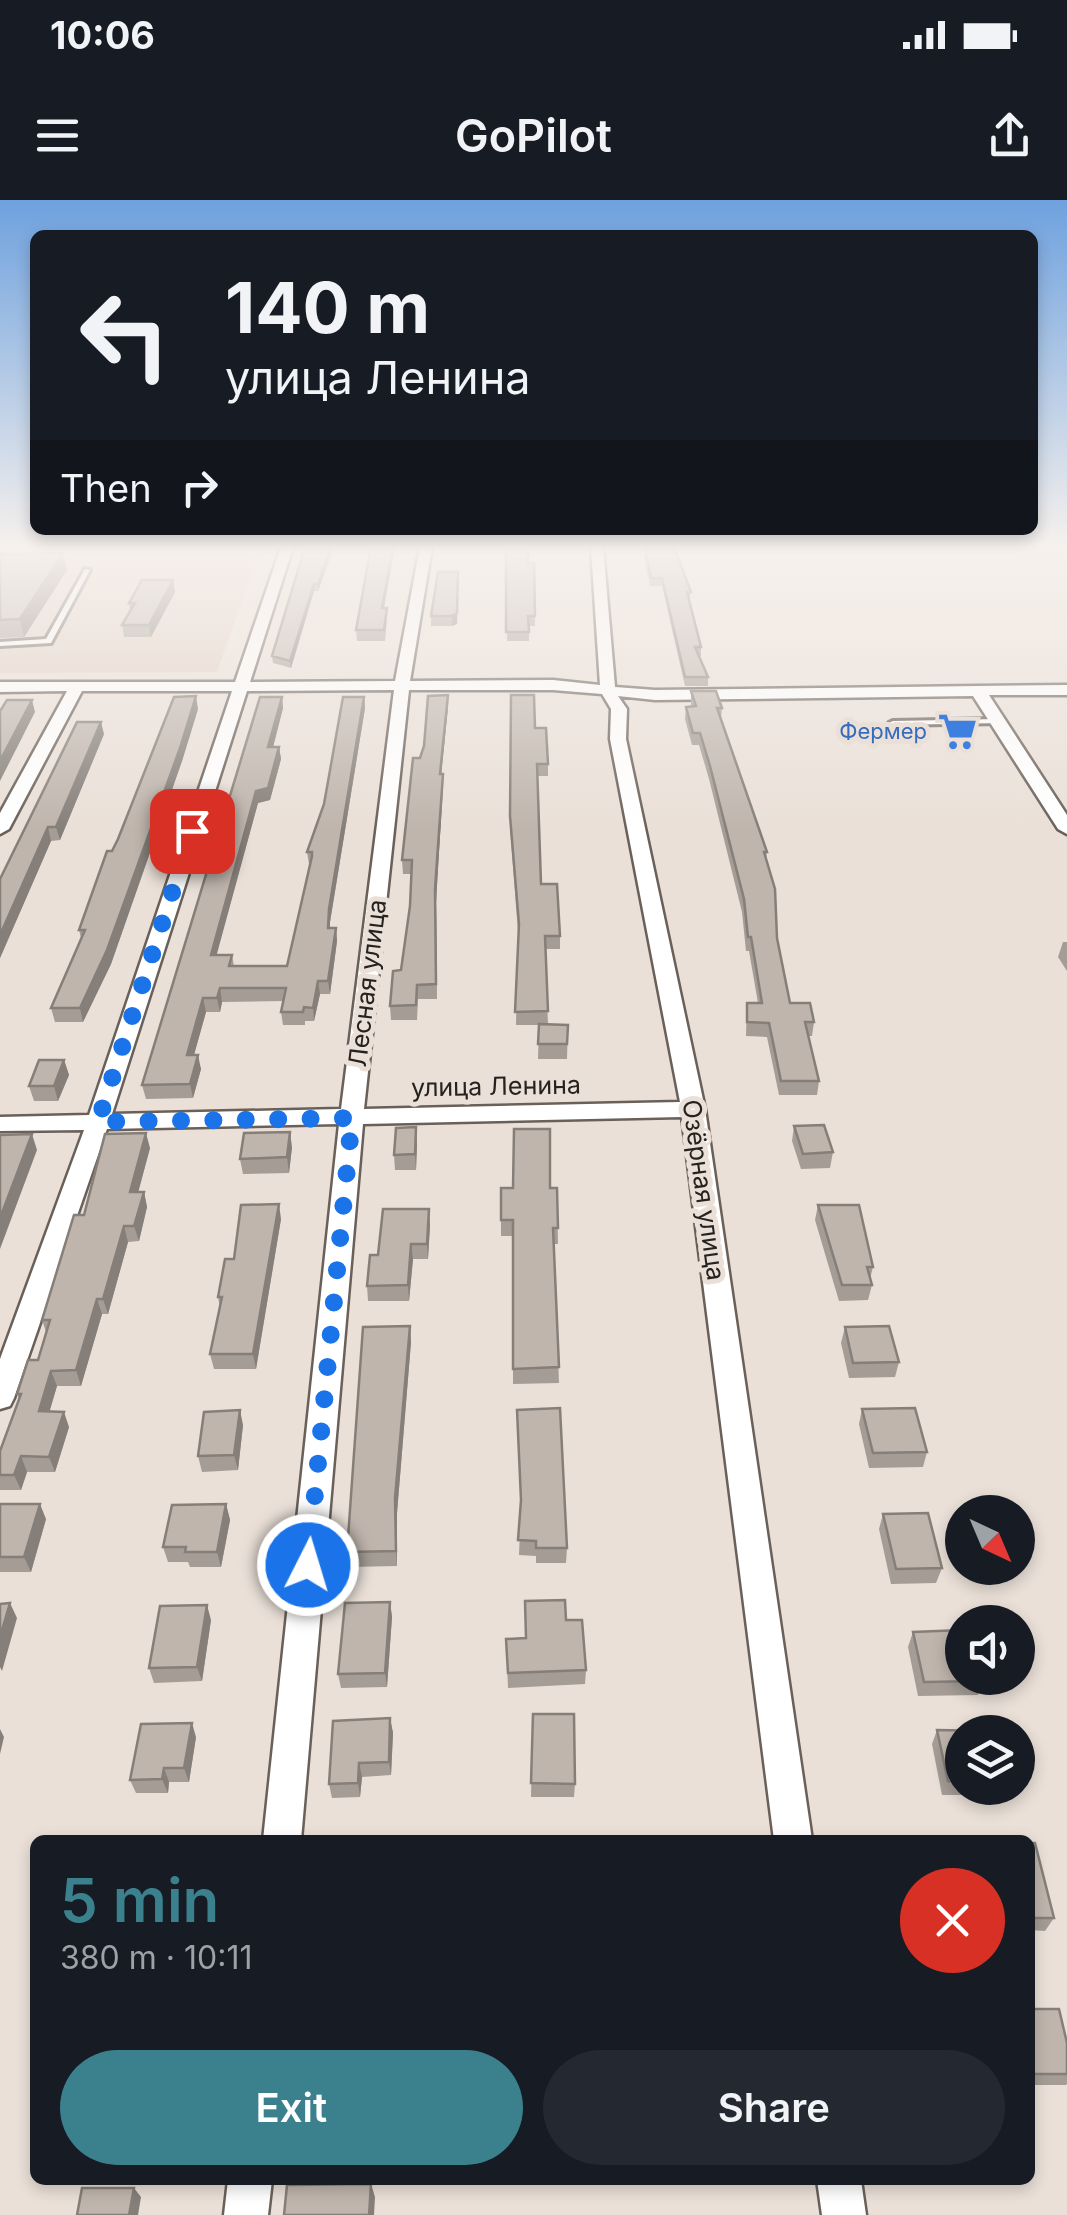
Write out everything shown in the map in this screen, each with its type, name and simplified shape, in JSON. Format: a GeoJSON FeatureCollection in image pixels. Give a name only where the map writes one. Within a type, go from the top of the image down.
{"type":"FeatureCollection","features":[{"type":"Feature","properties":{"kind":"street"},"geometry":{"type":"LineString","coordinates":[[0,1398],[98,1122],[254,641]]}},
{"type":"Feature","properties":{"kind":"street","name":"Лесная улица"},"geometry":{"type":"LineString","coordinates":[[282,1835],[352,1118],[409,641]]}},
{"type":"Feature","properties":{"kind":"street","name":"Озёрная улица"},"geometry":{"type":"LineString","coordinates":[[605,641],[608,692],[618,708],[618,738],[694,1109],[792,1835]]}},
{"type":"Feature","properties":{"kind":"street"},"geometry":{"type":"LineString","coordinates":[[0,686],[553,685],[655,695],[1067,690]]}},
{"type":"Feature","properties":{"kind":"street"},"geometry":{"type":"LineString","coordinates":[[0,829],[77,686]]}},
{"type":"Feature","properties":{"kind":"street"},"geometry":{"type":"LineString","coordinates":[[978,691],[1067,829]]}},
{"type":"Feature","properties":{"kind":"street","name":"улица Ленина"},"geometry":{"type":"LineString","coordinates":[[0,1124],[694,1109]]}},
{"type":"Feature","properties":{"kind":"street"},"geometry":{"type":"LineString","coordinates":[[246,2215],[249,2185]]}},
{"type":"Feature","properties":{"kind":"street"},"geometry":{"type":"LineString","coordinates":[[840,2185],[844,2215]]}},
{"type":"Feature","properties":{"kind":"lane"},"geometry":{"type":"LineString","coordinates":[[0,644],[47,641]]}},
{"type":"Feature","properties":{"kind":"lane"},"geometry":{"type":"LineString","coordinates":[[894,723],[998,721]]}},
{"type":"Feature","properties":{"kind":"shaded area"},"geometry":{"type":"Polygon","coordinates":[[[0,641],[228,641],[217,672],[0,673],[0,641]]]}},
{"type":"Feature","properties":{"kind":"building"},"geometry":{"type":"Polygon","coordinates":[[[277,641],[296,641],[290,661],[272,656],[277,641]]]}},
{"type":"Feature","properties":{"kind":"building"},"geometry":{"type":"Polygon","coordinates":[[[677,641],[699,641],[701,647],[695,647],[708,677],[685,677],[677,641]]]}},
{"type":"Feature","properties":{"kind":"building"},"geometry":{"type":"Polygon","coordinates":[[[691,691],[716,691],[722,708],[717,708],[767,852],[775,889],[777,938],[790,1003],[810,1003],[814,1022],[805,1022],[819,1081],[781,1081],[769,1023],[747,1022],[747,1003],[762,1003],[751,937],[710,766],[700,733],[693,733],[686,707],[696,706],[691,691]]]}},
{"type":"Feature","properties":{"kind":"building"},"geometry":{"type":"Polygon","coordinates":[[[448,695],[435,889],[436,984],[417,985],[416,1005],[390,1006],[393,971],[401,970],[410,906],[412,860],[402,860],[413,758],[420,758],[424,746],[428,696],[448,695]]]}},
{"type":"Feature","properties":{"kind":"building"},"geometry":{"type":"Polygon","coordinates":[[[511,695],[534,695],[535,728],[546,728],[548,764],[537,764],[541,884],[557,884],[560,936],[545,936],[548,1011],[515,1012],[519,924],[510,816],[511,695]]]}},
{"type":"Feature","properties":{"kind":"building"},"geometry":{"type":"Polygon","coordinates":[[[196,696],[107,950],[80,1008],[51,1008],[85,930],[79,930],[107,851],[112,851],[118,839],[174,697],[196,696]]]}},
{"type":"Feature","properties":{"kind":"building"},"geometry":{"type":"Polygon","coordinates":[[[260,697],[282,697],[268,747],[279,747],[268,788],[256,791],[211,955],[232,955],[229,966],[287,966],[312,856],[312,852],[307,852],[324,804],[343,697],[364,697],[329,909],[328,928],[336,928],[328,981],[318,981],[313,1008],[304,1007],[303,1012],[281,1012],[286,988],[220,988],[217,998],[203,998],[187,1055],[198,1055],[190,1084],[142,1085],[260,697]]]}},
{"type":"Feature","properties":{"kind":"building"},"geometry":{"type":"Polygon","coordinates":[[[7,700],[32,700],[0,761],[0,711],[7,700]]]}},
{"type":"Feature","properties":{"kind":"building"},"geometry":{"type":"Polygon","coordinates":[[[77,722],[101,722],[56,827],[48,827],[0,935],[0,879],[77,722]]]}},
{"type":"Feature","properties":{"kind":"building"},"geometry":{"type":"Polygon","coordinates":[[[539,1024],[568,1025],[567,1044],[538,1044],[539,1024]]]}},
{"type":"Feature","properties":{"kind":"building"},"geometry":{"type":"Polygon","coordinates":[[[39,1060],[64,1060],[54,1086],[29,1086],[39,1060]]]}},
{"type":"Feature","properties":{"kind":"building"},"geometry":{"type":"Polygon","coordinates":[[[824,1125],[833,1152],[803,1154],[794,1126],[824,1125]]]}},
{"type":"Feature","properties":{"kind":"building"},"geometry":{"type":"Polygon","coordinates":[[[416,1127],[415,1154],[394,1155],[396,1128],[416,1127]]]}},
{"type":"Feature","properties":{"kind":"building"},"geometry":{"type":"Polygon","coordinates":[[[514,1129],[550,1129],[550,1188],[557,1188],[558,1228],[553,1228],[559,1367],[513,1369],[513,1220],[501,1220],[501,1188],[513,1188],[514,1129]]]}},
{"type":"Feature","properties":{"kind":"building"},"geometry":{"type":"Polygon","coordinates":[[[290,1132],[287,1157],[240,1159],[244,1133],[290,1132]]]}},
{"type":"Feature","properties":{"kind":"building"},"geometry":{"type":"Polygon","coordinates":[[[146,1133],[130,1192],[144,1192],[134,1226],[124,1226],[103,1299],[97,1299],[76,1370],[51,1371],[39,1411],[64,1412],[49,1457],[21,1456],[14,1475],[0,1475],[0,1451],[21,1394],[17,1394],[28,1360],[38,1360],[50,1320],[42,1320],[74,1215],[84,1215],[105,1134],[146,1133]]]}},
{"type":"Feature","properties":{"kind":"building"},"geometry":{"type":"Polygon","coordinates":[[[32,1134],[0,1218],[0,1135],[32,1134]]]}},
{"type":"Feature","properties":{"kind":"building"},"geometry":{"type":"Polygon","coordinates":[[[279,1204],[253,1354],[210,1354],[225,1259],[234,1259],[241,1205],[279,1204]]]}},
{"type":"Feature","properties":{"kind":"building"},"geometry":{"type":"Polygon","coordinates":[[[818,1205],[859,1205],[873,1267],[867,1267],[872,1285],[842,1285],[818,1205]]]}},
{"type":"Feature","properties":{"kind":"building"},"geometry":{"type":"Polygon","coordinates":[[[383,1209],[429,1209],[427,1244],[411,1244],[408,1285],[367,1286],[370,1255],[378,1255],[383,1209]]]}},
{"type":"Feature","properties":{"kind":"building"},"geometry":{"type":"Polygon","coordinates":[[[410,1326],[395,1498],[396,1551],[347,1552],[363,1327],[410,1326]]]}},
{"type":"Feature","properties":{"kind":"building"},"geometry":{"type":"Polygon","coordinates":[[[889,1326],[899,1362],[853,1363],[845,1327],[889,1326]]]}},
{"type":"Feature","properties":{"kind":"building"},"geometry":{"type":"Polygon","coordinates":[[[560,1408],[567,1548],[536,1548],[536,1541],[518,1540],[521,1500],[517,1410],[560,1408]]]}},
{"type":"Feature","properties":{"kind":"building"},"geometry":{"type":"Polygon","coordinates":[[[915,1408],[927,1452],[873,1453],[862,1409],[915,1408]]]}},
{"type":"Feature","properties":{"kind":"building"},"geometry":{"type":"Polygon","coordinates":[[[240,1410],[234,1455],[198,1456],[204,1412],[240,1410]]]}},
{"type":"Feature","properties":{"kind":"building"},"geometry":{"type":"Polygon","coordinates":[[[0,1504],[40,1504],[24,1557],[0,1557],[0,1504]]]}},
{"type":"Feature","properties":{"kind":"building"},"geometry":{"type":"Polygon","coordinates":[[[226,1504],[217,1552],[163,1547],[172,1505],[226,1504]]]}},
{"type":"Feature","properties":{"kind":"building"},"geometry":{"type":"Polygon","coordinates":[[[928,1513],[942,1568],[896,1569],[883,1514],[928,1513]]]}},
{"type":"Feature","properties":{"kind":"building"},"geometry":{"type":"Polygon","coordinates":[[[565,1600],[566,1620],[582,1620],[586,1670],[508,1673],[506,1639],[526,1638],[525,1601],[565,1600]]]}},
{"type":"Feature","properties":{"kind":"building"},"geometry":{"type":"Polygon","coordinates":[[[390,1602],[385,1673],[338,1674],[345,1603],[390,1602]]]}},
{"type":"Feature","properties":{"kind":"building"},"geometry":{"type":"Polygon","coordinates":[[[10,1603],[0,1637],[0,1604],[10,1603]]]}},
{"type":"Feature","properties":{"kind":"building"},"geometry":{"type":"Polygon","coordinates":[[[207,1605],[197,1667],[149,1668],[160,1606],[207,1605]]]}},
{"type":"Feature","properties":{"kind":"building"},"geometry":{"type":"Polygon","coordinates":[[[945,1631],[945,1682],[924,1682],[913,1632],[945,1631]]]}},
{"type":"Feature","properties":{"kind":"building"},"geometry":{"type":"Polygon","coordinates":[[[533,1714],[574,1714],[575,1784],[531,1783],[533,1714]]]}},
{"type":"Feature","properties":{"kind":"building"},"geometry":{"type":"Polygon","coordinates":[[[390,1718],[389,1762],[359,1763],[358,1783],[329,1784],[333,1721],[390,1718]]]}},
{"type":"Feature","properties":{"kind":"building"},"geometry":{"type":"Polygon","coordinates":[[[192,1723],[184,1768],[164,1768],[162,1779],[130,1780],[141,1724],[192,1723]]]}},
{"type":"Feature","properties":{"kind":"building"},"geometry":{"type":"Polygon","coordinates":[[[937,1730],[945,1730],[945,1767],[937,1730]]]}},
{"type":"Feature","properties":{"kind":"building"},"geometry":{"type":"Polygon","coordinates":[[[1035,1843],[1054,1918],[1035,1918],[1035,1843]]]}},
{"type":"Feature","properties":{"kind":"building"},"geometry":{"type":"Polygon","coordinates":[[[1035,2009],[1059,2009],[1067,2043],[1067,2074],[1035,2074],[1035,2009]]]}},
{"type":"Feature","properties":{"kind":"building"},"geometry":{"type":"Polygon","coordinates":[[[287,2185],[371,2185],[369,2215],[284,2215],[287,2185]]]}},
{"type":"Feature","properties":{"kind":"building"},"geometry":{"type":"Polygon","coordinates":[[[82,2188],[134,2188],[129,2215],[77,2215],[82,2188]]]}},
{"type":"Feature","properties":{"kind":"place","name":"Фермер"},"geometry":{"type":"Point","coordinates":[957,731]}},
{"type":"Feature","properties":{"kind":"route"},"geometry":{"type":"LineString","coordinates":[[192,831],[98,1122],[352,1118],[308,1565]]}}]}
